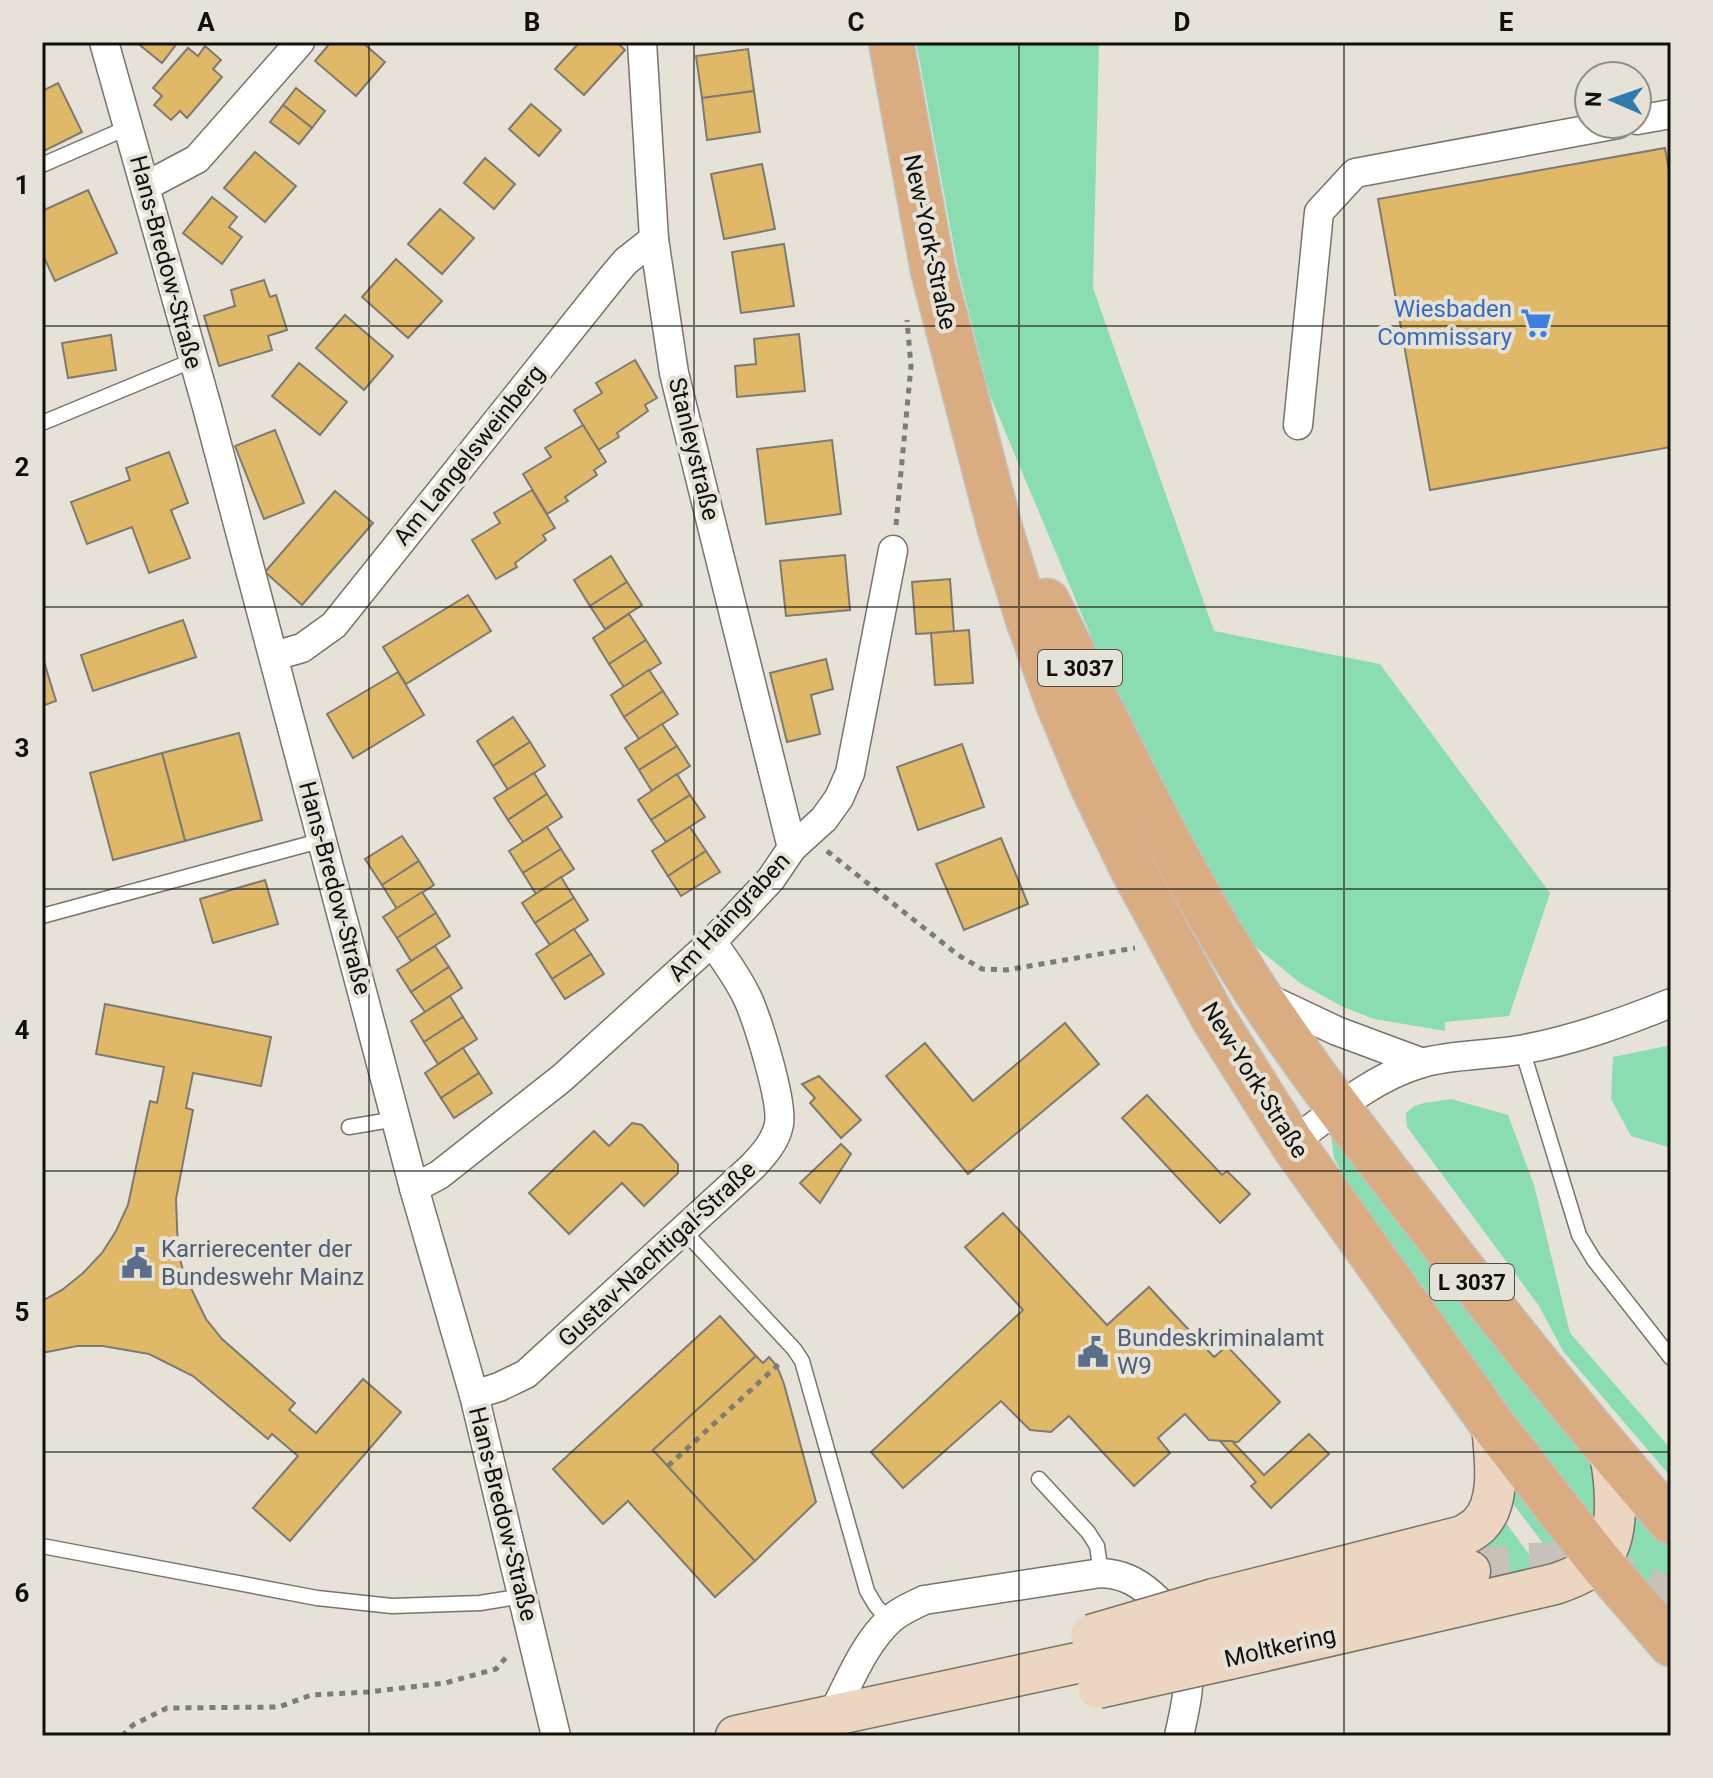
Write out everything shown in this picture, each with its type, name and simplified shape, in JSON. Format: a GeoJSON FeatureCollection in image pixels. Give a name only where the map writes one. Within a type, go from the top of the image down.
{"type":"FeatureCollection","features":[{"type":"Feature","properties":{"kind":"main road","name":"New-York-Straße"},"geometry":{"type":"LineString","coordinates":[[891,42],[933,270],[1000,529],[1058,703],[1093,787],[1173,946],[1214,1019],[1292,1143],[1492,1424],[1599,1561],[1671,1644]]}},
{"type":"Feature","properties":{"kind":"main road","name":"New-York-Straße"},"geometry":{"type":"LineString","coordinates":[[978,440],[1047,601],[1125,757],[1196,889],[1259,995],[1339,1107],[1493,1309],[1610,1453],[1671,1522]]}},
{"type":"Feature","properties":{"kind":"street","name":"Hans-Bredow-Straße"},"geometry":{"type":"LineString","coordinates":[[104,42],[194,360],[414,1188],[474,1395],[556,1736]]}},
{"type":"Feature","properties":{"kind":"street"},"geometry":{"type":"LineString","coordinates":[[146,186],[197,159],[300,42]]}},
{"type":"Feature","properties":{"kind":"street","name":"Stanleystraße"},"geometry":{"type":"LineString","coordinates":[[642,42],[654,239],[674,373],[800,842]]}},
{"type":"Feature","properties":{"kind":"street"},"geometry":{"type":"LineString","coordinates":[[1298,425],[1319,212],[1355,173],[1573,132]]}},
{"type":"Feature","properties":{"kind":"street","name":"Am Langelsweinberg"},"geometry":{"type":"LineString","coordinates":[[274,656],[302,648],[334,625],[614,275],[654,239]]}},
{"type":"Feature","properties":{"kind":"street","name":"Am Haingraben"},"geometry":{"type":"LineString","coordinates":[[414,1188],[439,1175],[562,1078],[712,942],[771,879],[839,798],[850,773],[893,550]]}},
{"type":"Feature","properties":{"kind":"street","name":"Gustav-Nachtigal-Straße"},"geometry":{"type":"LineString","coordinates":[[474,1395],[526,1374],[764,1154],[778,1128],[779,1098],[749,1002],[734,972],[712,942]]}},
{"type":"Feature","properties":{"kind":"street"},"geometry":{"type":"LineString","coordinates":[[1259,995],[1337,1031],[1423,1063]]}},
{"type":"Feature","properties":{"kind":"street"},"geometry":{"type":"LineString","coordinates":[[1292,1143],[1367,1088],[1423,1063],[1522,1049],[1577,1037],[1671,1003]]}},
{"type":"Feature","properties":{"kind":"street"},"geometry":{"type":"LineString","coordinates":[[838,1725],[943,1677],[1092,1661],[1222,1630],[1463,1536],[1486,1516],[1493,1495],[1492,1424]]}},
{"type":"Feature","properties":{"kind":"street"},"geometry":{"type":"LineString","coordinates":[[1599,1561],[1608,1544],[1615,1510],[1610,1453]]}},
{"type":"Feature","properties":{"kind":"street","name":"Moltkering"},"geometry":{"type":"LineString","coordinates":[[1222,1630],[1555,1584],[1599,1561]]}},
{"type":"Feature","properties":{"kind":"street","name":"Moltkering"},"geometry":{"type":"LineString","coordinates":[[736,1736],[838,1725],[1470,1571]]}},
{"type":"Feature","properties":{"kind":"street"},"geometry":{"type":"LineString","coordinates":[[838,1725],[869,1646],[889,1620],[924,1600],[1101,1573],[1137,1582],[1176,1618],[1187,1643],[1189,1657],[1179,1736]]}},
{"type":"Feature","properties":{"kind":"lane"},"geometry":{"type":"LineString","coordinates":[[42,165],[129,127]]}},
{"type":"Feature","properties":{"kind":"lane"},"geometry":{"type":"LineString","coordinates":[[42,423],[194,360]]}},
{"type":"Feature","properties":{"kind":"lane"},"geometry":{"type":"LineString","coordinates":[[42,916],[323,840]]}},
{"type":"Feature","properties":{"kind":"lane"},"geometry":{"type":"LineString","coordinates":[[1522,1049],[1579,1235],[1594,1260],[1671,1358]]}},
{"type":"Feature","properties":{"kind":"lane"},"geometry":{"type":"LineString","coordinates":[[349,1127],[396,1119]]}},
{"type":"Feature","properties":{"kind":"lane"},"geometry":{"type":"LineString","coordinates":[[683,1230],[802,1361],[867,1591],[889,1620]]}},
{"type":"Feature","properties":{"kind":"lane"},"geometry":{"type":"LineString","coordinates":[[1039,1479],[1097,1546],[1101,1573]]}},
{"type":"Feature","properties":{"kind":"lane"},"geometry":{"type":"LineString","coordinates":[[42,1546],[317,1598],[392,1606],[480,1603],[523,1596]]}},
{"type":"Feature","properties":{"kind":"path"},"geometry":{"type":"LineString","coordinates":[[893,550],[911,366],[905,308]]}},
{"type":"Feature","properties":{"kind":"path"},"geometry":{"type":"LineString","coordinates":[[800,842],[982,969],[1006,970],[1145,946]]}},
{"type":"Feature","properties":{"kind":"path"},"geometry":{"type":"LineString","coordinates":[[668,1466],[794,1349]]}},
{"type":"Feature","properties":{"kind":"path"},"geometry":{"type":"LineString","coordinates":[[122,1736],[133,1725],[167,1708],[279,1707],[311,1695],[445,1683],[496,1669],[530,1629]]}},
{"type":"Feature","properties":{"kind":"green space"},"geometry":{"type":"Polygon","coordinates":[[[916,42],[1099,42],[1093,288],[1214,631],[1380,664],[1550,893],[1509,1016],[1445,1022],[1445,1031],[1374,1019],[1341,1006],[1300,983],[1244,937],[1164,794],[1100,658],[989,393],[958,269],[916,42]]]}},
{"type":"Feature","properties":{"kind":"green space"},"geometry":{"type":"Polygon","coordinates":[[[1671,1045],[1671,1148],[1631,1136],[1611,1099],[1613,1057],[1671,1045]]]}},
{"type":"Feature","properties":{"kind":"green space"},"geometry":{"type":"Polygon","coordinates":[[[1451,1099],[1508,1115],[1534,1185],[1570,1333],[1671,1449],[1671,1477],[1563,1351],[1539,1306],[1407,1127],[1406,1113],[1414,1106],[1451,1099]]]}},
{"type":"Feature","properties":{"kind":"green space"},"geometry":{"type":"Polygon","coordinates":[[[1333,1132],[1588,1457],[1595,1495],[1594,1518],[1591,1521],[1353,1194],[1334,1158],[1333,1132]]]}},
{"type":"Feature","properties":{"kind":"green space"},"geometry":{"type":"Polygon","coordinates":[[[1511,1477],[1568,1554],[1558,1563],[1505,1493],[1511,1477]]]}},
{"type":"Feature","properties":{"kind":"green space"},"geometry":{"type":"Polygon","coordinates":[[[1625,1497],[1671,1549],[1671,1620],[1612,1548],[1625,1497]]]}},
{"type":"Feature","properties":{"kind":"green space"},"geometry":{"type":"Polygon","coordinates":[[[1499,1513],[1541,1571],[1475,1588],[1464,1548],[1499,1513]]]}},
{"type":"Feature","properties":{"kind":"building"},"geometry":{"type":"Polygon","coordinates":[[[136,42],[178,42],[162,63],[136,42]]]}},
{"type":"Feature","properties":{"kind":"building"},"geometry":{"type":"Polygon","coordinates":[[[331,42],[362,42],[385,62],[356,96],[315,61],[331,42]]]}},
{"type":"Feature","properties":{"kind":"building"},"geometry":{"type":"Polygon","coordinates":[[[580,42],[616,42],[625,50],[584,95],[555,69],[580,42]]]}},
{"type":"Feature","properties":{"kind":"building"},"geometry":{"type":"Polygon","coordinates":[[[205,46],[221,60],[213,69],[222,77],[187,118],[180,111],[171,120],[154,105],[162,96],[153,88],[188,48],[198,56],[205,46]]]}},
{"type":"Feature","properties":{"kind":"building"},"geometry":{"type":"Polygon","coordinates":[[[748,49],[754,91],[702,98],[696,56],[748,49]]]}},
{"type":"Feature","properties":{"kind":"building"},"geometry":{"type":"Polygon","coordinates":[[[58,83],[82,132],[42,152],[42,91],[58,83]]]}},
{"type":"Feature","properties":{"kind":"building"},"geometry":{"type":"Polygon","coordinates":[[[296,88],[325,111],[312,128],[283,105],[296,88]]]}},
{"type":"Feature","properties":{"kind":"building"},"geometry":{"type":"Polygon","coordinates":[[[754,91],[760,132],[707,140],[702,98],[754,91]]]}},
{"type":"Feature","properties":{"kind":"building"},"geometry":{"type":"Polygon","coordinates":[[[531,104],[561,130],[539,156],[509,129],[531,104]]]}},
{"type":"Feature","properties":{"kind":"building"},"geometry":{"type":"Polygon","coordinates":[[[283,105],[312,128],[299,144],[270,122],[283,105]]]}},
{"type":"Feature","properties":{"kind":"building","name":"Wiesbaden Commissary"},"geometry":{"type":"Polygon","coordinates":[[[1665,148],[1671,182],[1671,447],[1430,490],[1378,199],[1665,148]]]}},
{"type":"Feature","properties":{"kind":"building"},"geometry":{"type":"Polygon","coordinates":[[[255,152],[296,186],[265,222],[224,188],[255,152]]]}},
{"type":"Feature","properties":{"kind":"building"},"geometry":{"type":"Polygon","coordinates":[[[485,158],[515,184],[494,209],[464,183],[485,158]]]}},
{"type":"Feature","properties":{"kind":"building"},"geometry":{"type":"Polygon","coordinates":[[[762,164],[775,229],[724,239],[711,174],[762,164]]]}},
{"type":"Feature","properties":{"kind":"building"},"geometry":{"type":"Polygon","coordinates":[[[88,190],[117,253],[55,281],[42,253],[42,211],[88,190]]]}},
{"type":"Feature","properties":{"kind":"building"},"geometry":{"type":"Polygon","coordinates":[[[212,197],[237,217],[229,227],[242,237],[222,264],[183,233],[212,197]]]}},
{"type":"Feature","properties":{"kind":"building"},"geometry":{"type":"Polygon","coordinates":[[[440,209],[474,238],[442,274],[408,244],[440,209]]]}},
{"type":"Feature","properties":{"kind":"building"},"geometry":{"type":"Polygon","coordinates":[[[784,244],[794,306],[741,313],[732,252],[784,244]]]}},
{"type":"Feature","properties":{"kind":"building"},"geometry":{"type":"Polygon","coordinates":[[[396,259],[442,301],[408,338],[362,297],[396,259]]]}},
{"type":"Feature","properties":{"kind":"building"},"geometry":{"type":"Polygon","coordinates":[[[264,280],[270,297],[276,295],[287,330],[268,336],[272,350],[219,366],[204,316],[235,306],[231,290],[264,280]]]}},
{"type":"Feature","properties":{"kind":"building"},"geometry":{"type":"Polygon","coordinates":[[[345,315],[393,356],[364,390],[316,348],[345,315]]]}},
{"type":"Feature","properties":{"kind":"building"},"geometry":{"type":"Polygon","coordinates":[[[799,334],[805,391],[737,397],[735,366],[756,364],[754,339],[799,334]]]}},
{"type":"Feature","properties":{"kind":"building"},"geometry":{"type":"Polygon","coordinates":[[[111,335],[116,370],[68,378],[62,343],[111,335]]]}},
{"type":"Feature","properties":{"kind":"building"},"geometry":{"type":"Polygon","coordinates":[[[635,360],[657,398],[645,405],[648,411],[617,433],[619,437],[598,450],[574,410],[602,393],[596,383],[635,360]]]}},
{"type":"Feature","properties":{"kind":"building"},"geometry":{"type":"Polygon","coordinates":[[[299,363],[347,402],[320,435],[272,396],[299,363]]]}},
{"type":"Feature","properties":{"kind":"building"},"geometry":{"type":"Polygon","coordinates":[[[583,425],[606,462],[594,470],[597,475],[565,497],[568,501],[547,514],[523,474],[551,457],[545,448],[583,425]]]}},
{"type":"Feature","properties":{"kind":"building"},"geometry":{"type":"Polygon","coordinates":[[[275,430],[304,503],[264,519],[235,446],[275,430]]]}},
{"type":"Feature","properties":{"kind":"building"},"geometry":{"type":"Polygon","coordinates":[[[832,440],[841,514],[766,524],[757,449],[832,440]]]}},
{"type":"Feature","properties":{"kind":"building"},"geometry":{"type":"Polygon","coordinates":[[[169,452],[188,503],[171,510],[190,558],[149,573],[132,527],[87,544],[71,502],[130,480],[126,468],[169,452]]]}},
{"type":"Feature","properties":{"kind":"building"},"geometry":{"type":"Polygon","coordinates":[[[532,490],[555,528],[543,535],[546,540],[515,563],[517,567],[496,579],[472,540],[500,523],[494,513],[532,490]]]}},
{"type":"Feature","properties":{"kind":"building"},"geometry":{"type":"Polygon","coordinates":[[[335,491],[373,523],[302,605],[265,572],[335,491]]]}},
{"type":"Feature","properties":{"kind":"building"},"geometry":{"type":"Polygon","coordinates":[[[845,555],[850,610],[786,616],[780,561],[845,555]]]}},
{"type":"Feature","properties":{"kind":"building"},"geometry":{"type":"Polygon","coordinates":[[[611,556],[627,582],[590,606],[574,580],[611,556]]]}},
{"type":"Feature","properties":{"kind":"building"},"geometry":{"type":"Polygon","coordinates":[[[950,579],[954,632],[916,634],[912,582],[950,579]]]}},
{"type":"Feature","properties":{"kind":"building"},"geometry":{"type":"Polygon","coordinates":[[[627,582],[642,605],[605,629],[590,606],[627,582]]]}},
{"type":"Feature","properties":{"kind":"building"},"geometry":{"type":"Polygon","coordinates":[[[468,595],[491,631],[406,684],[383,647],[468,595]]]}},
{"type":"Feature","properties":{"kind":"building"},"geometry":{"type":"Polygon","coordinates":[[[629,614],[646,640],[609,664],[593,638],[629,614]]]}},
{"type":"Feature","properties":{"kind":"building"},"geometry":{"type":"Polygon","coordinates":[[[183,620],[196,657],[93,691],[81,655],[183,620]]]}},
{"type":"Feature","properties":{"kind":"building"},"geometry":{"type":"Polygon","coordinates":[[[969,630],[973,683],[935,685],[931,633],[969,630]]]}},
{"type":"Feature","properties":{"kind":"building"},"geometry":{"type":"Polygon","coordinates":[[[646,640],[661,663],[624,687],[609,664],[646,640]]]}},
{"type":"Feature","properties":{"kind":"building"},"geometry":{"type":"Polygon","coordinates":[[[42,655],[56,701],[42,706],[42,655]]]}},
{"type":"Feature","properties":{"kind":"building"},"geometry":{"type":"Polygon","coordinates":[[[826,659],[833,689],[811,695],[820,734],[787,742],[770,673],[826,659]]]}},
{"type":"Feature","properties":{"kind":"building"},"geometry":{"type":"Polygon","coordinates":[[[649,670],[663,691],[624,717],[611,695],[649,670]]]}},
{"type":"Feature","properties":{"kind":"building"},"geometry":{"type":"Polygon","coordinates":[[[398,672],[424,715],[353,758],[327,714],[398,672]]]}},
{"type":"Feature","properties":{"kind":"building"},"geometry":{"type":"Polygon","coordinates":[[[663,691],[678,714],[639,739],[624,717],[663,691]]]}},
{"type":"Feature","properties":{"kind":"building"},"geometry":{"type":"Polygon","coordinates":[[[513,717],[530,742],[493,766],[477,741],[513,717]]]}},
{"type":"Feature","properties":{"kind":"building"},"geometry":{"type":"Polygon","coordinates":[[[662,724],[677,746],[639,770],[625,748],[662,724]]]}},
{"type":"Feature","properties":{"kind":"building"},"geometry":{"type":"Polygon","coordinates":[[[239,733],[262,820],[185,841],[162,753],[239,733]]]}},
{"type":"Feature","properties":{"kind":"building"},"geometry":{"type":"Polygon","coordinates":[[[530,742],[545,766],[508,790],[493,766],[530,742]]]}},
{"type":"Feature","properties":{"kind":"building"},"geometry":{"type":"Polygon","coordinates":[[[962,744],[984,807],[918,830],[897,767],[962,744]]]}},
{"type":"Feature","properties":{"kind":"building"},"geometry":{"type":"Polygon","coordinates":[[[677,746],[690,766],[652,791],[639,770],[677,746]]]}},
{"type":"Feature","properties":{"kind":"building"},"geometry":{"type":"Polygon","coordinates":[[[162,753],[185,841],[113,860],[90,773],[162,753]]]}},
{"type":"Feature","properties":{"kind":"building"},"geometry":{"type":"Polygon","coordinates":[[[534,773],[547,794],[508,820],[494,798],[534,773]]]}},
{"type":"Feature","properties":{"kind":"building"},"geometry":{"type":"Polygon","coordinates":[[[677,774],[690,795],[651,820],[638,800],[677,774]]]}},
{"type":"Feature","properties":{"kind":"building"},"geometry":{"type":"Polygon","coordinates":[[[547,794],[562,817],[523,842],[508,820],[547,794]]]}},
{"type":"Feature","properties":{"kind":"building"},"geometry":{"type":"Polygon","coordinates":[[[690,795],[705,817],[666,842],[651,820],[690,795]]]}},
{"type":"Feature","properties":{"kind":"building"},"geometry":{"type":"Polygon","coordinates":[[[547,827],[561,849],[523,873],[509,851],[547,827]]]}},
{"type":"Feature","properties":{"kind":"building"},"geometry":{"type":"Polygon","coordinates":[[[690,827],[706,851],[668,876],[652,851],[690,827]]]}},
{"type":"Feature","properties":{"kind":"building"},"geometry":{"type":"Polygon","coordinates":[[[402,836],[419,861],[382,885],[365,859],[402,836]]]}},
{"type":"Feature","properties":{"kind":"building"},"geometry":{"type":"Polygon","coordinates":[[[1001,838],[1028,904],[964,930],[936,864],[1001,838]]]}},
{"type":"Feature","properties":{"kind":"building"},"geometry":{"type":"Polygon","coordinates":[[[561,849],[574,869],[536,894],[523,873],[561,849]]]}},
{"type":"Feature","properties":{"kind":"building"},"geometry":{"type":"Polygon","coordinates":[[[706,851],[720,872],[681,896],[668,876],[706,851]]]}},
{"type":"Feature","properties":{"kind":"building"},"geometry":{"type":"Polygon","coordinates":[[[419,861],[434,885],[397,909],[382,885],[419,861]]]}},
{"type":"Feature","properties":{"kind":"building"},"geometry":{"type":"Polygon","coordinates":[[[561,877],[574,898],[535,923],[522,903],[561,877]]]}},
{"type":"Feature","properties":{"kind":"building"},"geometry":{"type":"Polygon","coordinates":[[[265,880],[278,924],[213,943],[200,899],[265,880]]]}},
{"type":"Feature","properties":{"kind":"building"},"geometry":{"type":"Polygon","coordinates":[[[422,892],[436,913],[397,938],[383,917],[422,892]]]}},
{"type":"Feature","properties":{"kind":"building"},"geometry":{"type":"Polygon","coordinates":[[[574,898],[588,920],[550,945],[535,923],[574,898]]]}},
{"type":"Feature","properties":{"kind":"building"},"geometry":{"type":"Polygon","coordinates":[[[436,913],[450,936],[411,961],[397,938],[436,913]]]}},
{"type":"Feature","properties":{"kind":"building"},"geometry":{"type":"Polygon","coordinates":[[[574,929],[591,954],[552,979],[536,954],[574,929]]]}},
{"type":"Feature","properties":{"kind":"building"},"geometry":{"type":"Polygon","coordinates":[[[435,946],[449,967],[411,992],[397,970],[435,946]]]}},
{"type":"Feature","properties":{"kind":"building"},"geometry":{"type":"Polygon","coordinates":[[[591,954],[604,974],[565,999],[552,979],[591,954]]]}},
{"type":"Feature","properties":{"kind":"building"},"geometry":{"type":"Polygon","coordinates":[[[449,967],[462,988],[425,1012],[411,992],[449,967]]]}},
{"type":"Feature","properties":{"kind":"building"},"geometry":{"type":"Polygon","coordinates":[[[450,996],[463,1017],[424,1042],[411,1021],[450,996]]]}},
{"type":"Feature","properties":{"kind":"building","name":"Karrierecenter der Bundeswehr Mainz"},"geometry":{"type":"Polygon","coordinates":[[[105,1004],[271,1037],[261,1086],[193,1073],[186,1108],[193,1110],[176,1199],[178,1251],[184,1274],[206,1319],[222,1339],[295,1403],[289,1410],[316,1433],[363,1379],[401,1412],[290,1541],[253,1508],[298,1456],[272,1434],[268,1439],[193,1376],[149,1354],[103,1346],[77,1346],[42,1353],[42,1301],[62,1290],[102,1253],[128,1205],[150,1101],[157,1103],[164,1067],[96,1054],[105,1004]]]}},
{"type":"Feature","properties":{"kind":"building"},"geometry":{"type":"Polygon","coordinates":[[[463,1017],[477,1039],[438,1064],[424,1042],[463,1017]]]}},
{"type":"Feature","properties":{"kind":"building"},"geometry":{"type":"Polygon","coordinates":[[[1065,1023],[1099,1064],[968,1174],[886,1076],[925,1043],[973,1101],[1065,1023]]]}},
{"type":"Feature","properties":{"kind":"building"},"geometry":{"type":"Polygon","coordinates":[[[463,1048],[479,1073],[441,1098],[425,1073],[463,1048]]]}},
{"type":"Feature","properties":{"kind":"building"},"geometry":{"type":"Polygon","coordinates":[[[479,1073],[492,1093],[454,1118],[441,1098],[479,1073]]]}},
{"type":"Feature","properties":{"kind":"building"},"geometry":{"type":"Polygon","coordinates":[[[819,1076],[861,1120],[841,1138],[810,1103],[815,1098],[802,1084],[819,1076]]]}},
{"type":"Feature","properties":{"kind":"building"},"geometry":{"type":"Polygon","coordinates":[[[1147,1095],[1222,1175],[1227,1171],[1250,1194],[1220,1223],[1122,1118],[1147,1095]]]}},
{"type":"Feature","properties":{"kind":"building"},"geometry":{"type":"Polygon","coordinates":[[[632,1123],[642,1125],[678,1164],[678,1173],[644,1206],[622,1183],[569,1234],[529,1193],[594,1131],[609,1146],[632,1123]]]}},
{"type":"Feature","properties":{"kind":"building"},"geometry":{"type":"Polygon","coordinates":[[[841,1144],[851,1154],[820,1203],[800,1183],[841,1144]]]}},
{"type":"Feature","properties":{"kind":"building","name":"Bundeskriminalamt W9"},"geometry":{"type":"Polygon","coordinates":[[[1003,1213],[1107,1325],[1149,1287],[1214,1357],[1227,1346],[1280,1402],[1238,1442],[1209,1440],[1185,1414],[1158,1438],[1170,1453],[1134,1486],[1069,1416],[1051,1432],[1030,1430],[1001,1401],[903,1488],[871,1452],[1023,1310],[965,1247],[1003,1213]]]}},
{"type":"Feature","properties":{"kind":"building"},"geometry":{"type":"Polygon","coordinates":[[[720,1316],[756,1356],[653,1450],[755,1561],[715,1597],[628,1501],[603,1524],[553,1469],[720,1316]]]}},
{"type":"Feature","properties":{"kind":"building"},"geometry":{"type":"Polygon","coordinates":[[[756,1356],[763,1363],[769,1357],[777,1366],[816,1502],[755,1561],[653,1450],[756,1356]]]}},
{"type":"Feature","properties":{"kind":"building"},"geometry":{"type":"Polygon","coordinates":[[[1309,1434],[1329,1454],[1271,1508],[1251,1486],[1256,1482],[1220,1441],[1232,1441],[1264,1475],[1309,1434]]]}},
{"type":"Feature","properties":{"kind":"tunnel"},"geometry":{"type":"LineString","coordinates":[[1470,1571],[1523,1563],[1574,1564],[1622,1576],[1671,1600]]}},
{"type":"Feature","properties":{"kind":"place","name":"Wiesbaden Commissary"},"geometry":{"type":"Point","coordinates":[1536,323]}},
{"type":"Feature","properties":{"kind":"place","name":"Karrierecenter der Bundeswehr Mainz"},"geometry":{"type":"Point","coordinates":[137,1263]}},
{"type":"Feature","properties":{"kind":"place","name":"Bundeskriminalamt W9"},"geometry":{"type":"Point","coordinates":[1093,1352]}}]}
